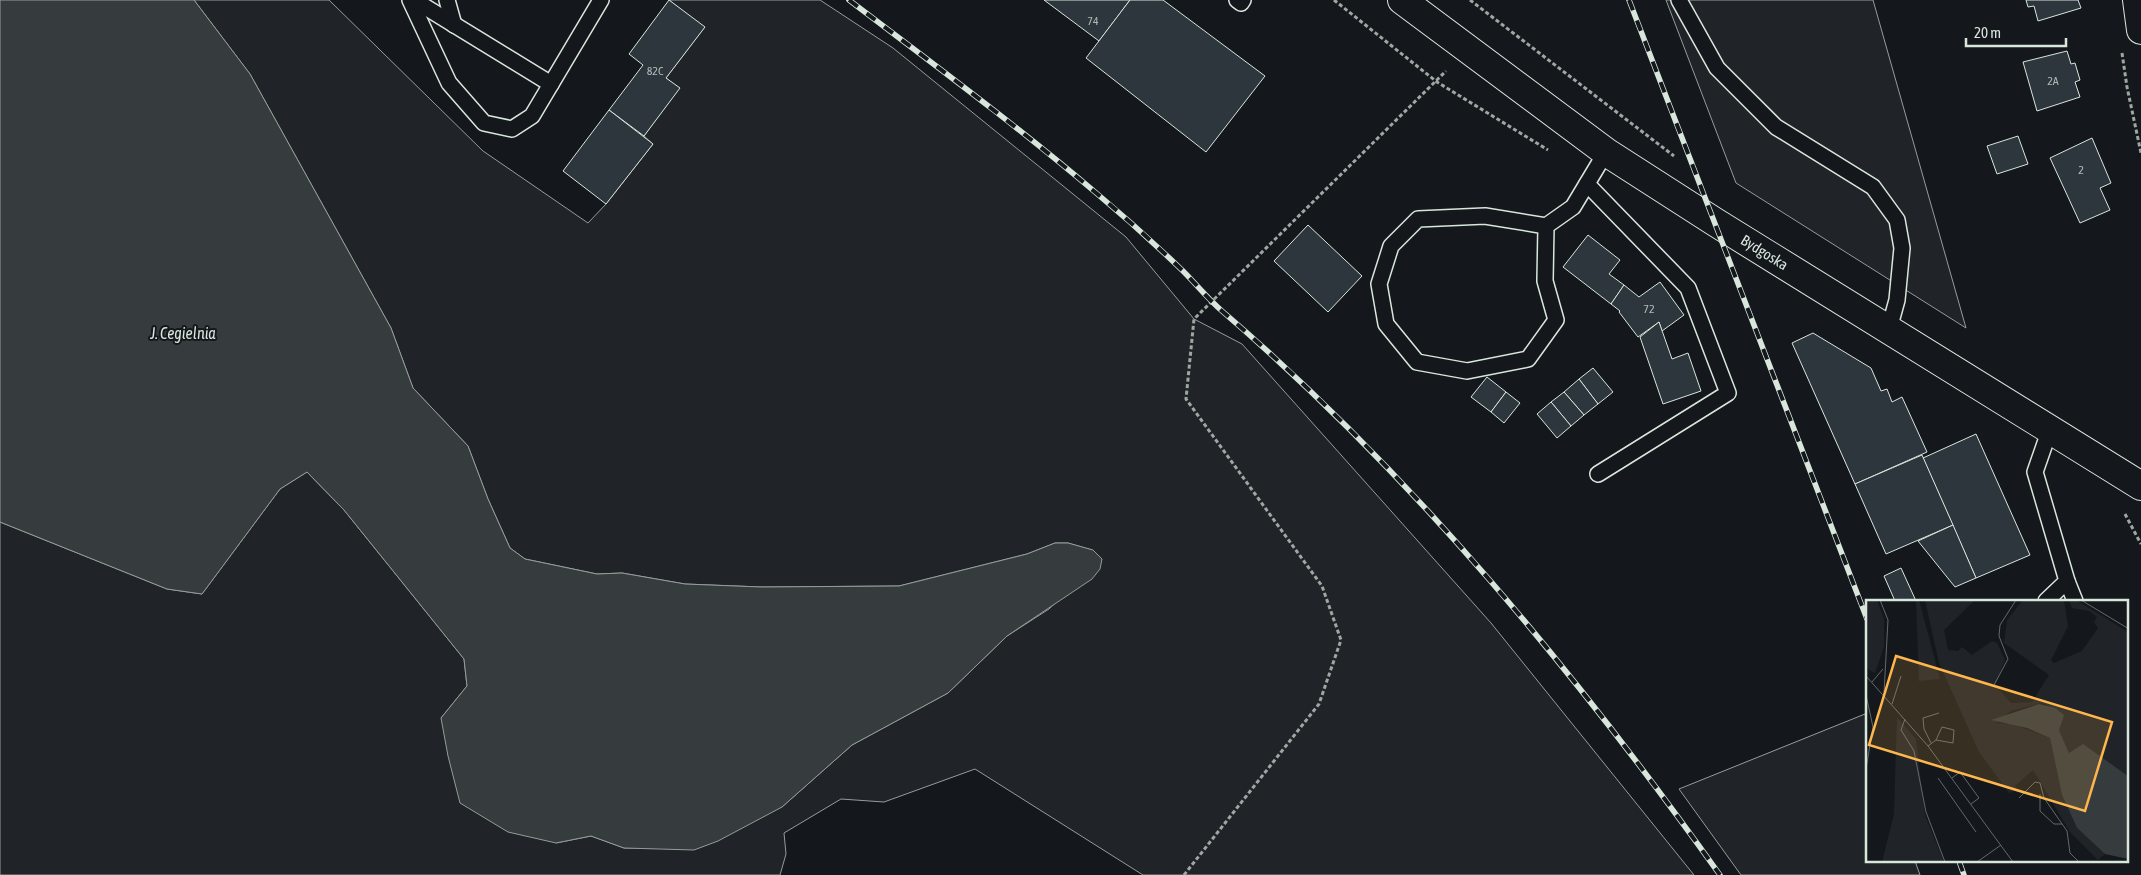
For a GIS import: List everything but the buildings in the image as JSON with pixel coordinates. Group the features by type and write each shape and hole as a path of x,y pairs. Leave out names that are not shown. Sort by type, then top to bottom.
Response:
{"street":[{"name":"Bydgoska","path":"1402,0 1606,152 1715,222 2141,486"},
{"path":"2137,0 2141,30"}],"lane":[{"path":"410,0 449,83 484,123 512,129 532,116 601,0"},
{"path":"414,0 551,84"},
{"path":"447,0 454,25"},
{"path":"1237,0 1241,2 1243,0"},
{"path":"1679,0 1717,68 1776,127 1873,187 1897,220 1902,248 1897,300 1889,329"},
{"path":"1546,226 1545,281 1556,320 1528,359 1467,371 1417,362 1386,324 1379,284 1391,246 1418,219 1485,216 1546,226 1573,207 1606,152"},
{"path":"1587,184 1688,288 1728,394 1598,474"},
{"path":"2050,429 2035,472 2075,600"},
{"path":"2047,600 2068,581"}],"path":[{"path":"1470,0 1681,161"},
{"path":"1184,875 1319,704 1340,640 1322,586 1186,399 1194,319 1437,82 1466,48"},
{"path":"2121,49 2141,153"}],"shaded area":[{"path":"194,0 329,0 483,151 588,223 606,204 653,144 644,136 679,88 666,78 704,28 669,0 820,0 893,48 1126,237 1194,319 1242,344 1491,623 1694,875 1143,875 975,769 884,802 841,799 784,833 786,854 780,875 0,875 0,522 167,589 202,594 280,489 307,472 344,510 464,659 467,686 441,718 556,843 591,836 624,848 656,848 782,807 852,745 948,693 1007,636 1049,609 1102,559 1092,550 1068,543 1055,543 1027,554 899,586 761,587 685,584 622,573 597,574 525,559 510,548 488,499 468,446 413,388 391,328 250,74"},
{"path":"1666,0 1873,0 1966,328 1736,183"},
{"path":"1865,714 1866,862 1915,862 1920,875 1741,875 1679,789"}],"water":[{"name":"J. Cegielnia","path":"0,0 194,0 250,74 391,328 413,388 468,446 488,499 510,548 525,559 597,574 622,573 685,584 761,587 899,586 1027,554 1055,543 1068,543 1093,550 1102,559 1100,569 1092,579 1007,636 948,693 852,745 782,807 718,841 694,850 624,848 591,836 556,843 508,832 460,803 448,756 441,718 467,686 464,659 344,510 307,472 280,489 202,594 167,589 0,522"}],"railway":[{"path":"849,0 1004,118 1117,211 1360,439 1488,578 1549,650 1608,724 1720,875"},
{"path":"1629,0 1866,616"},
{"path":"1959,862 1964,875"}]}
